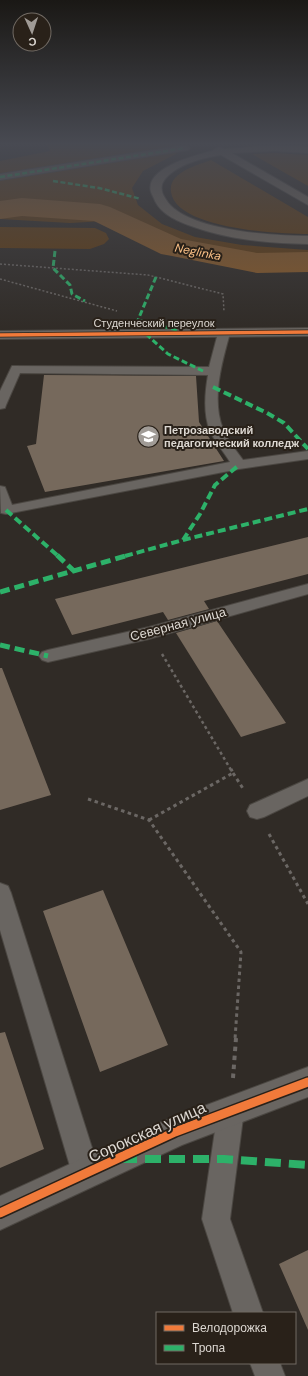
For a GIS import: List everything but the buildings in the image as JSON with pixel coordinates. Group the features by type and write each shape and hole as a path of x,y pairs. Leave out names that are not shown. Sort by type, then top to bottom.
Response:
{"main road":[{"path":"164,206 170,211 191,222 220,231 255,238 308,240"}],"street":[{"name":"Студенческий переулок","path":"0,335 308,332"},
{"name":"Сорокская улица","path":"0,1213 175,1132 308,1082"}],"lane":[{"path":"224,333 214,371 212,402 215,426 240,465"},
{"path":"0,405 16,369 214,371"},
{"path":"0,490 6,510 240,465 308,455"},
{"name":"Северная улица","path":"48,656 149,633 308,589"},
{"path":"257,811 308,787"},
{"path":"0,893 86,1173"},
{"path":"231,1110 216,1220 248,1312"},
{"path":"265,1364 270,1376"}],"path":[{"path":"0,264 148,276 223,294 224,333"},
{"path":"0,279 121,312 138,320 144,333"},
{"path":"149,633 257,811 308,904"},
{"path":"149,820 233,773"},
{"path":"88,799 149,820 241,952 231,1110"}],"shaded area":[{"path":"0,206 140,206 162,224 195,237 242,245 308,250 308,259 262,261 200,250 105,221 70,223 0,219"},
{"path":"180,206 290,206 308,217 308,234 275,233 230,227 209,222 190,214"},
{"path":"0,227 95,228 106,233 109,239 104,244 90,249 0,248"}],"waterway":[{"name":"Neglinka","path":"0,210 22,207 100,213 172,247 257,263 308,262"}],"marked path":[{"path":"55,251 53,268 70,285 72,294 85,301"},
{"path":"156,277 138,320 177,330"},
{"path":"146,334 168,354 203,371"},
{"path":"213,387 267,413 284,423 308,449"},
{"path":"183,540 200,514 215,485 239,465"},
{"path":"0,592 183,540 308,509"},
{"path":"6,510 74,571"},
{"path":"0,645 48,656"},
{"path":"121,1159 224,1159 308,1165"}],"cycle path":[{"path":"0,335 308,332"},
{"path":"0,1213 175,1132 308,1082"}],"place":[{"name":"Петрозаводский педагогический колледж","path":"148,436"}]}
